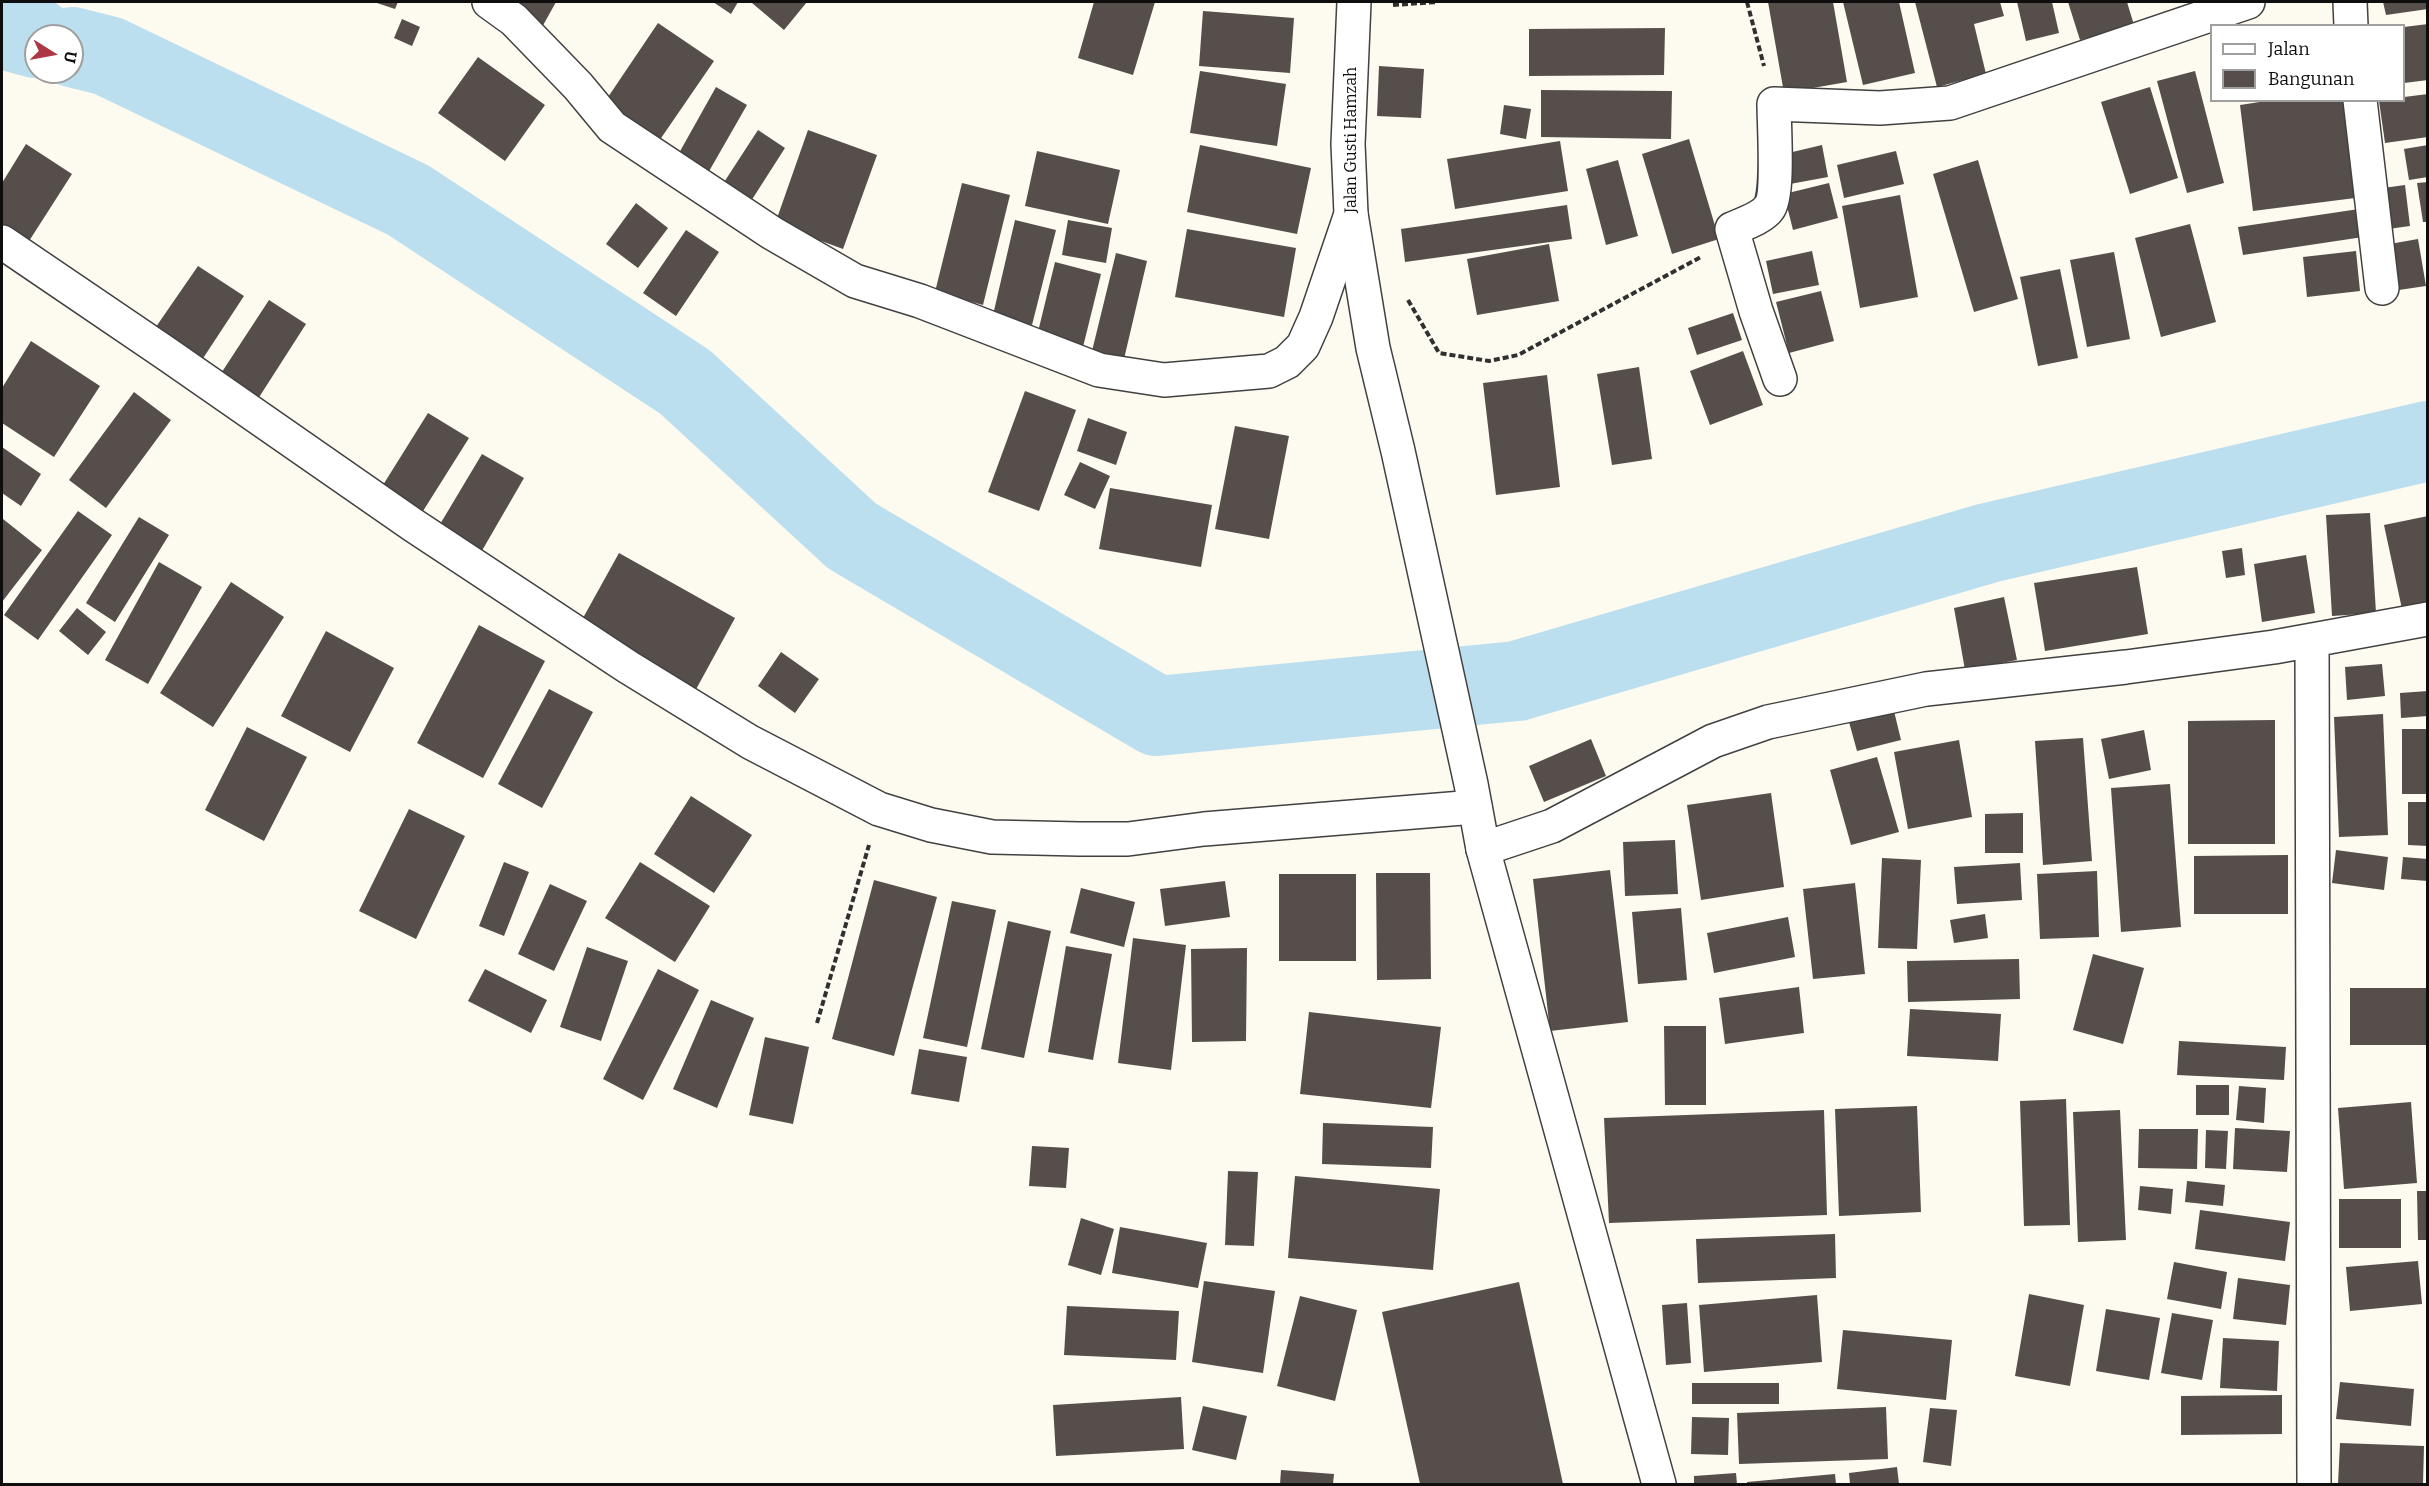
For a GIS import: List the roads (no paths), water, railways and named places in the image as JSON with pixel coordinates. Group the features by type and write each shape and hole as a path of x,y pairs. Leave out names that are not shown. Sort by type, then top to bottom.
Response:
{"street":[{"path":"489,2 514,20 578,86 612,127 772,234 855,280 920,301 1099,370 1164,381 1269,371 1287,362 1302,346 1316,317 1351,214"},
{"name":"Jalan Gusti Hamzah","path":"1354,2 1348,144 1351,214 1373,348 1398,451 1483,849 1659,1485"},
{"path":"1780,379 1756,310 1732,229 1768,211 1774,201 1776,186 1774,104 1880,108 1950,102 2248,2"},
{"path":"2350,2 2351,24"},
{"path":"2360,102 2382,288"},
{"path":"2,242 158,347 413,525 628,667 750,742 879,809 931,825 992,837 1128,839 1473,796"},
{"path":"1483,849 1552,826 1713,741 1768,722 1926,689 2126,667 2312,640 2427,619"},
{"path":"2312,640 2314,1485"}],"waterway":[{"path":"2,29 24,35"},
{"path":"84,50 108,56 408,200 685,382 852,536 1157,716 1517,681 1988,543 2428,441"}]}
